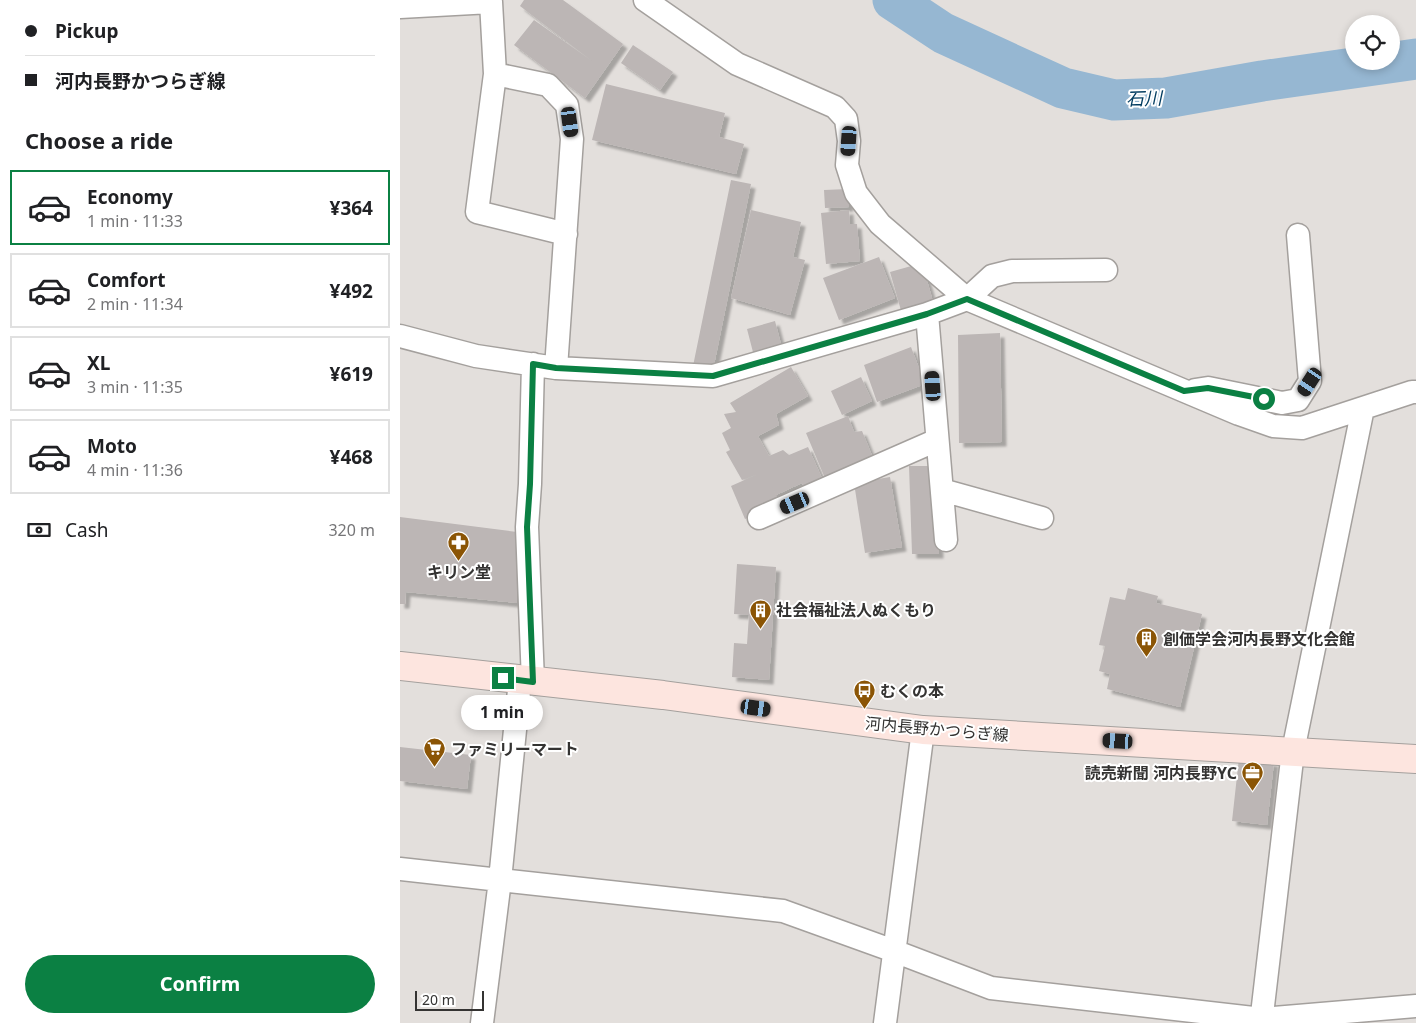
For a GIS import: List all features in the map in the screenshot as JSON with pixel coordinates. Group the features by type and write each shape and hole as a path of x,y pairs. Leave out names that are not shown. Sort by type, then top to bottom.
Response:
{"main road":[{"name":"河内長野かつらぎ線","path":"400,666 663,696 923,730 1416,759"}],"street":[{"path":"645,0 737,64 835,107 846,119 849,141 848,165 856,193 880,224 967,299 1239,414 1273,426 1302,428 1416,392"},
{"path":"400,7 491,2 494,74 478,212 566,234"},
{"path":"494,74 548,85 567,105 572,138 556,368"},
{"path":"1184,391 1208,388 1282,403 1298,400 1310,382 1298,235"},
{"path":"400,336 476,356 556,368 713,376 927,314 967,299 992,276 1012,271 1106,270"},
{"path":"927,314 946,540"},
{"path":"482,1023 526,681 527,527 533,364"},
{"path":"1261,1021 1293,751 1363,408"},
{"path":"759,518 937,440"},
{"path":"942,490 1042,518"},
{"path":"885,1023 923,730"},
{"path":"400,869 783,911 991,988 1261,1021 1416,1006"}],"building":[{"path":"524,0 563,0 623,44 585,98 514,45 534,20 592,61 520,6"},
{"path":"633,45 673,72 660,90 621,63"},
{"path":"606,84 725,113 719,137 744,144 736,174 592,140"},
{"path":"731,180 751,184 713,370 693,366"},
{"path":"848,189 849,207 825,208 824,190"},
{"path":"751,210 801,222 793,257 805,260 790,315 731,298"},
{"path":"849,210 850,224 857,224 860,261 826,264 821,213"},
{"path":"879,257 895,298 839,320 823,278"},
{"path":"922,263 934,305 902,314 890,272"},
{"path":"775,321 782,348 754,356 747,329"},
{"path":"1000,333 1002,442 959,443 958,335"},
{"path":"911,347 925,384 877,402 864,365"},
{"path":"791,367 808,396 776,414 779,425 758,436 769,456 783,450 789,455 808,447 825,485 807,494 802,483 776,495 772,486 780,505 745,519 731,486 758,474 742,480 726,452 730,450 722,433 731,428 724,414 736,412 730,403"},
{"path":"861,377 872,401 842,415 831,391"},
{"path":"848,416 854,432 862,431 875,463 827,483 806,433"},
{"path":"909,466 936,466 939,554 912,554"},
{"path":"890,477 902,547 865,553 854,483"},
{"name":"キリン堂","path":"400,517 517,532 517,603 406,592 405,604 400,604"},
{"name":"社会福祉法人ぬくもり","path":"737,564 776,567 769,680 732,677 734,643 747,644 749,615 734,614"},
{"name":"創価学会河内長野文化会館","path":"1128,588 1158,596 1156,603 1202,614 1180,707 1107,689 1110,674 1099,671 1105,646 1099,645 1110,597 1125,600"},
{"name":"ファミリーマート","path":"400,747 471,755 467,789 400,781"},
{"name":"読売新聞 河内長野YC","path":"1239,758 1274,762 1267,825 1232,821"}],"waterway":[{"name":"石川","path":"893,0 943,33 1063,88 1114,100 1166,98 1262,81 1416,59"}],"place":[{"name":"キリン堂","path":"459,562"},
{"name":"社会福祉法人ぬくもり","path":"760,629"},
{"name":"創価学会河内長野文化会館","path":"1147,658"},
{"name":"むくの本","path":"864,710"},
{"name":"ファミリーマート","path":"435,768"},
{"name":"読売新聞 河内長野YC","path":"1253,792"}],"route":[{"path":"503,678 533,682 527,527 533,364 556,368 713,376 927,314 967,299 1184,391 1208,388 1264,399"}]}
